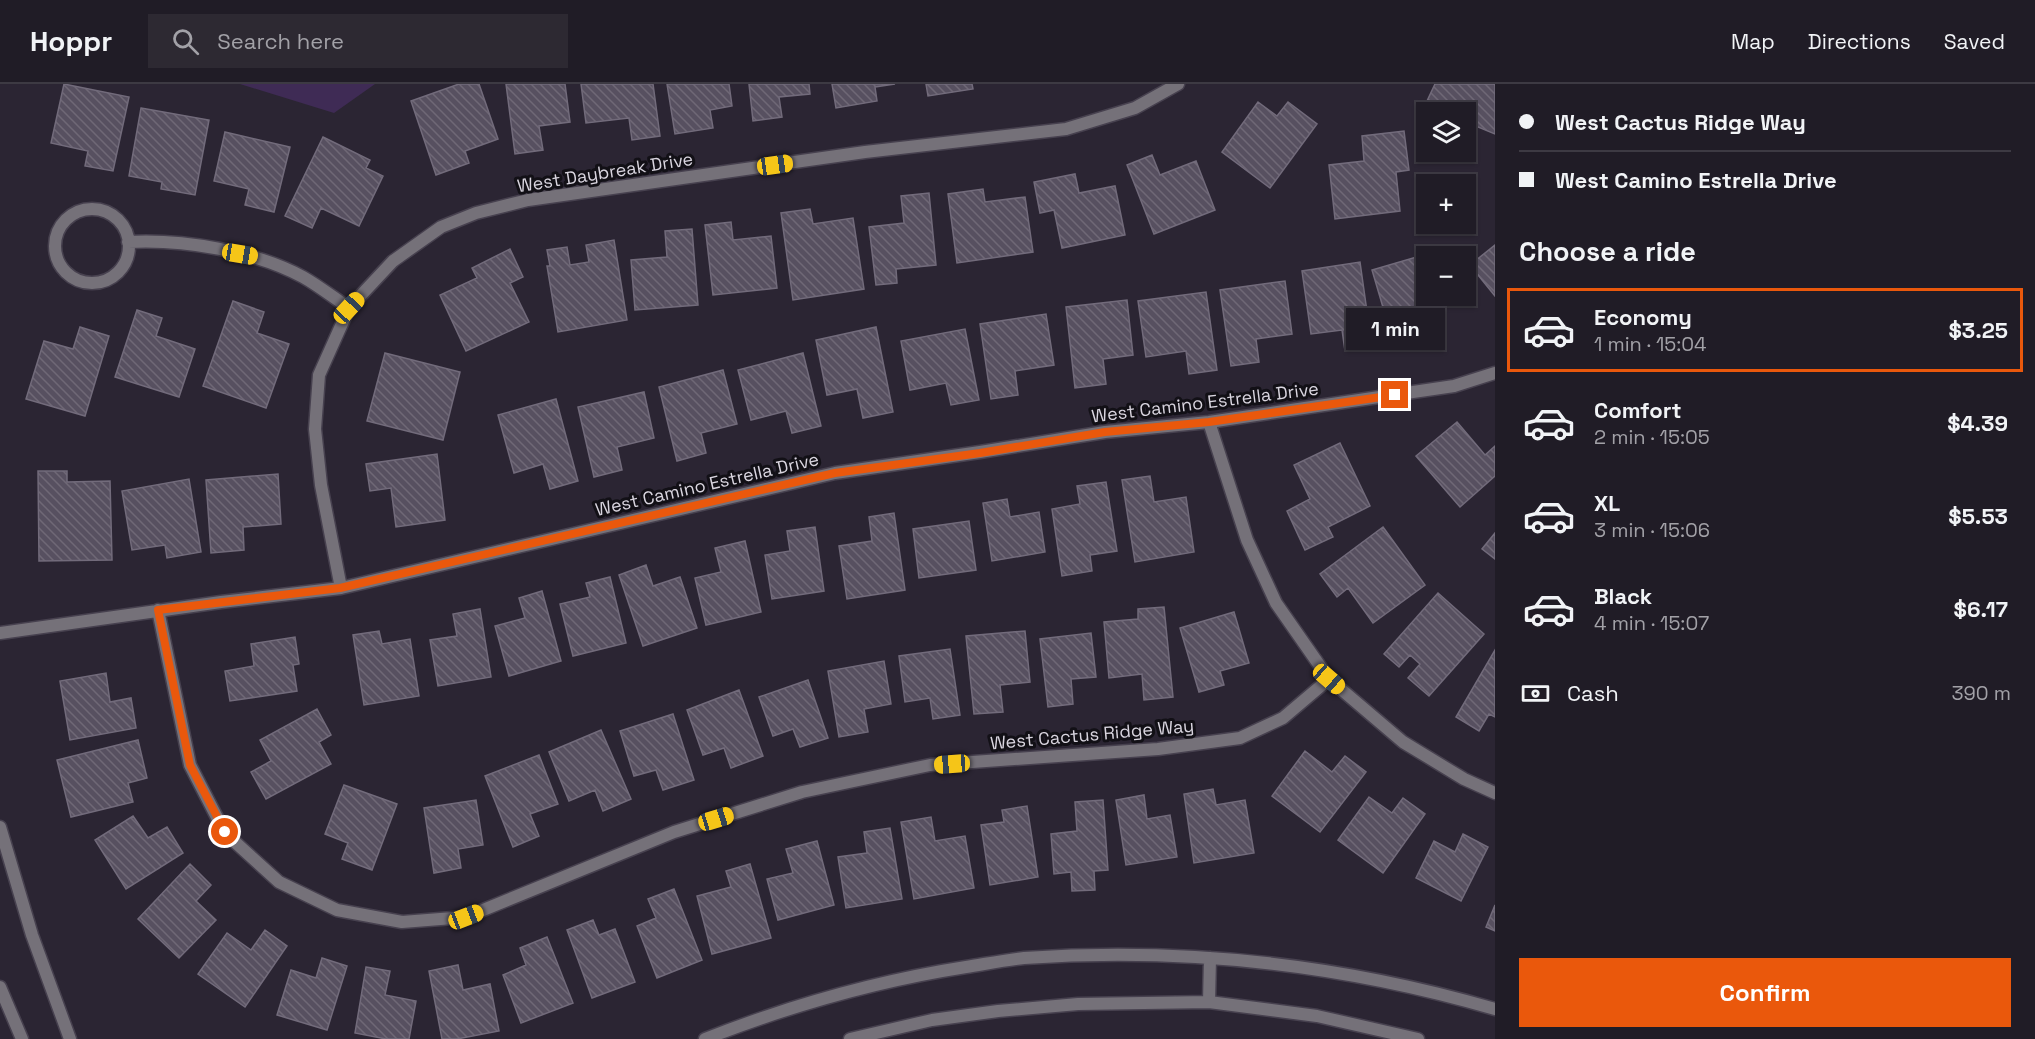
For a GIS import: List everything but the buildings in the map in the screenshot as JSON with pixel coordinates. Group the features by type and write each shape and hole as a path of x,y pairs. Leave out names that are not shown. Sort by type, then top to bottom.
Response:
{"street":[{"name":"West Daybreak Drive","path":"340,588 321,485 315,429 318,375 349,308 393,261 441,227 476,213 528,200 807,160 1066,129 1136,108 1178,84"},
{"path":"86,209 98,209 110,213 119,221 128,243 128,255 123,266 104,281 91,283 79,281 60,266 55,242 58,230 65,220 86,209"},
{"path":"128,243 149,241 185,244 258,258 304,277 349,308"},
{"name":"West Camino Estrella Drive","path":"0,633 158,610 340,588 835,473 980,453 1105,432 1209,422 1454,386 1495,373"},
{"path":"1209,422 1247,540 1276,603 1329,679 1403,742 1464,779 1495,793"},
{"name":"West Cactus Ridge Way","path":"158,610 190,765 225,832 279,882 337,910 402,922 466,917 674,832 802,792 930,765 1158,749 1240,738 1282,718 1329,679"},
{"path":"0,827 32,935 70,1039"},
{"path":"705,1039 782,1011 868,986 922,974 1023,958 1178,956 1292,966 1390,981 1495,1009"},
{"path":"1209,1002 1210,958"},
{"path":"0,987 22,1039"},
{"path":"850,1039 932,1020 998,1011 1078,1004 1209,1002 1317,1016 1418,1039"}],"shaded area":[{"path":"240,84 375,84 334,113"}],"route":[{"path":"225,832 190,765 158,610 340,588 835,473 980,453 1105,432 1209,422 1395,395"}]}
